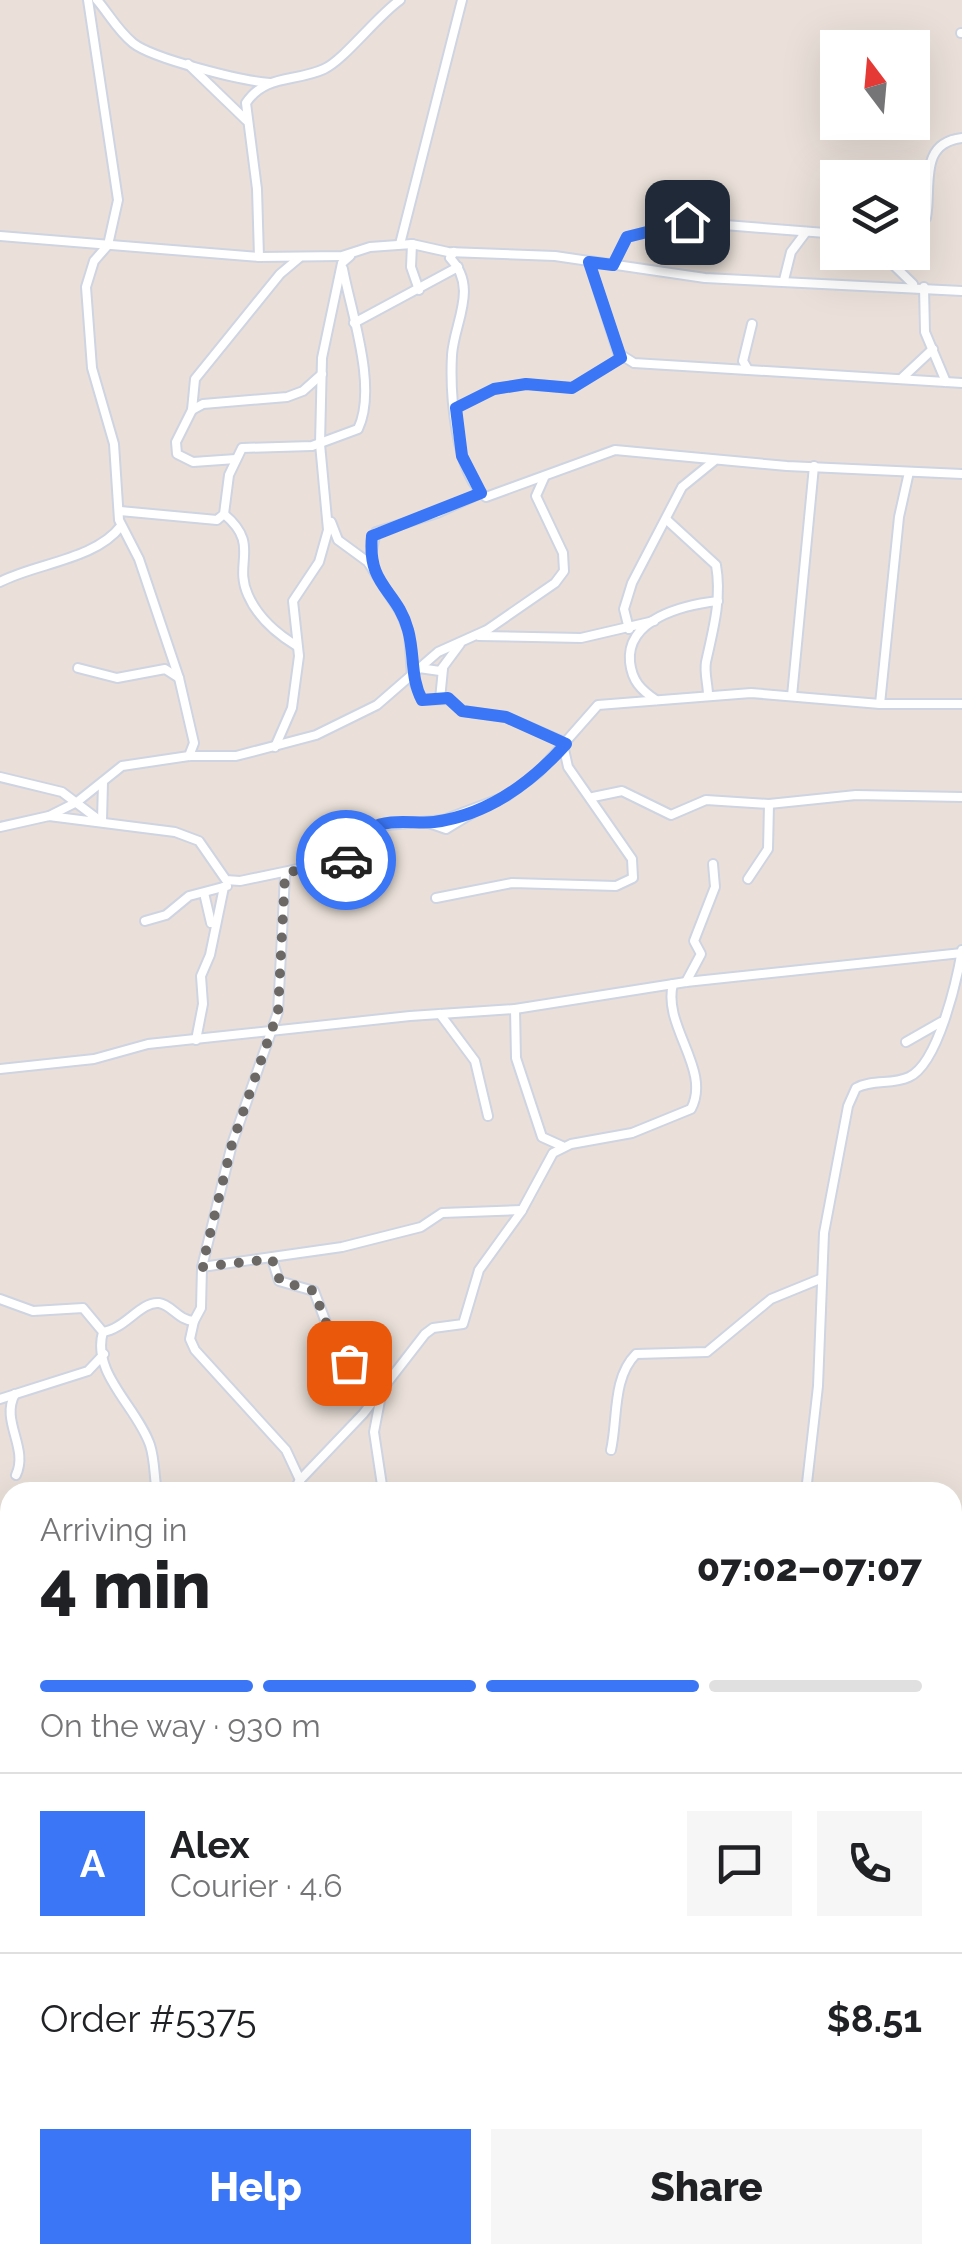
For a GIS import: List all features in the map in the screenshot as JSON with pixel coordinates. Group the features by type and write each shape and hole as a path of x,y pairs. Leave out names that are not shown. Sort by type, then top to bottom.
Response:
{"street":[{"path":"88,0 93,53 117,182 108,244 90,272 85,305 92,368 114,444 121,526 138,560 180,678 194,743 206,757"},
{"path":"97,0 137,46 242,81 270,82 331,65 376,17 400,0"},
{"path":"400,244 462,0"},
{"path":"188,64 246,120"},
{"path":"259,257 257,189 246,120 250,97 270,82"},
{"path":"930,181 933,154 945,142 962,138"},
{"path":"613,265 627,237 672,224 820,233"},
{"path":"784,280 791,252 806,232"},
{"path":"0,236 300,258 412,244 454,252 555,256 705,278 962,291"},
{"path":"412,244 411,267 419,290"},
{"path":"454,252 450,258 458,267 464,304 452,358 456,408 462,456 481,493"},
{"path":"353,253 342,264 324,340 322,374 320,444 328,515 338,540 370,564 407,627 412,677 422,700 448,698 462,711 506,717 566,744"},
{"path":"236,459 193,462 180,458 176,442 192,410 199,373 280,274 300,258"},
{"path":"589,262 621,358"},
{"path":"224,514 225,492 236,459 248,447 320,444 353,433 361,424 362,372 342,264"},
{"path":"354,322 458,267"},
{"path":"901,270 920,287 925,332 946,382"},
{"path":"747,368 743,360 752,324"},
{"path":"902,378 933,349"},
{"path":"456,408 494,389 526,384 572,388 621,358 641,364 962,383"},
{"path":"192,410 203,404 297,394 322,374"},
{"path":"370,564 376,532 437,514 481,493 494,496 608,451 962,474"},
{"path":"629,629 626,598 682,487 714,460"},
{"path":"792,696 814,466"},
{"path":"880,704 899,517 909,472"},
{"path":"0,828 49,816 77,802 122,766 189,756 236,756 275,747 316,735 378,705 419,668 555,583 564,570 563,554 536,496 545,476"},
{"path":"120,511 207,521 224,514"},
{"path":"224,514 238,526 246,542 248,596 272,632 298,646"},
{"path":"275,747 292,708 298,646 293,601 318,562 328,515"},
{"path":"668,521 713,558 718,601 714,644 706,664 708,695"},
{"path":"0,582 106,541 121,526"},
{"path":"474,636 581,638 629,629 689,605 718,601"},
{"path":"654,621 637,633 628,648 637,684 656,700"},
{"path":"440,700 443,669 462,641"},
{"path":"78,668 117,678 165,669 180,678"},
{"path":"419,668 443,669"},
{"path":"145,921 166,915 182,899 240,882 285,875 305,866 356,857 366,833 378,826 426,822 480,808 507,796 538,773 598,704 708,695 962,704"},
{"path":"189,756 194,743"},
{"path":"436,898 512,884 626,884 634,875 632,858 593,797 568,767 562,754 566,744"},
{"path":"0,777 46,786 77,802 102,822"},
{"path":"102,822 103,782"},
{"path":"593,797 622,791 671,815 706,800 769,804 856,795 962,798"},
{"path":"748,879 768,849 769,804"},
{"path":"49,816 193,838 205,847 222,876 229,882 240,882"},
{"path":"686,982 701,954 694,941 715,886 713,864"},
{"path":"285,875 278,1012 232,1144 202,1267 201,1308 190,1339 195,1350 286,1450 300,1480 382,1390 424,1334 434,1328 463,1324 480,1270 522,1210 542,1167 564,1147 632,1133 691,1109 695,1084 668,1004 672,984"},
{"path":"196,1040 203,1004 201,976 210,955 224,887"},
{"path":"204,893 213,931"},
{"path":"0,1070 94,1059 148,1044 516,1009 686,982 962,952 938,1038 915,1074 863,1084 852,1094 828,1208 820,1279 818,1386 807,1482"},
{"path":"516,1009 516,1058 542,1136 564,1147"},
{"path":"278,1012 289,1028"},
{"path":"440,1014 476,1060 488,1116"},
{"path":"906,1042 943,1020"},
{"path":"202,1267 272,1259 420,1227 442,1213 522,1210"},
{"path":"272,1259 280,1281 314,1291 340,1354 382,1390"},
{"path":"610,1450 620,1404 618,1384 636,1354 707,1352 771,1299 820,1279"},
{"path":"0,1299 33,1311 82,1308 103,1332"},
{"path":"103,1332 123,1327 152,1303 194,1321"},
{"path":"103,1332 99,1351 104,1354 108,1376 149,1442 155,1482"},
{"path":"0,1399 88,1371 104,1354"},
{"path":"88,1371 108,1376"},
{"path":"382,1390 374,1432 382,1482"},
{"path":"15,1394 8,1410 19,1449 16,1475"}],"way so far":[{"path":"346,860 305,866 285,875 283,955 274,1031 232,1144 202,1267 272,1259 280,1281 314,1291 336,1349 349,1363"}],"route":[{"path":"346,860 358,855 371,828 432,822 492,804 538,773 566,744 506,717 462,711 448,698 422,700 412,677 407,627 375,579 370,564 372,536 437,514 452,503 481,493 459,443 456,408 469,398 526,384 572,388 621,358 597,276 589,262 613,265 627,237 687,222"}]}
